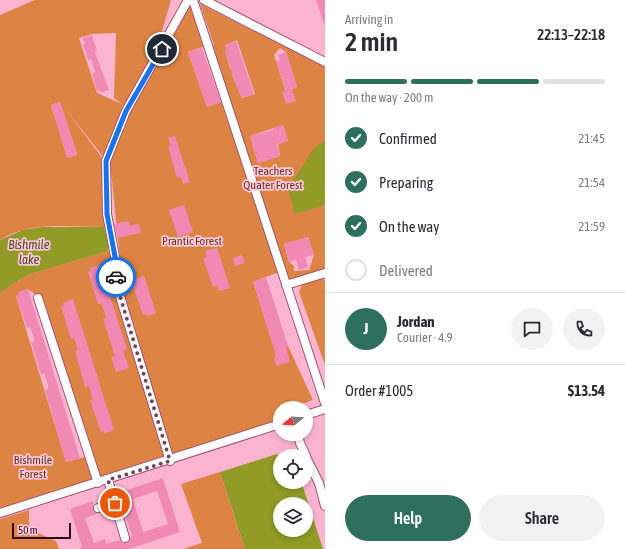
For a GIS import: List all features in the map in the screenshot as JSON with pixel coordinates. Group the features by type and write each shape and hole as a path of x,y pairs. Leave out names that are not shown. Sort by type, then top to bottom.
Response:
{"street":[{"path":"170,461 116,283 117,267 107,214 106,161 126,111 188,0"},
{"path":"193,0 325,402"},
{"path":"204,0 325,62"},
{"path":"286,285 325,273"},
{"path":"38,298 98,483"},
{"path":"313,413 325,409"},
{"path":"0,513 170,461 273,426"},
{"path":"313,471 319,483 325,506"},
{"path":"108,480 125,538"},
{"path":"98,508 115,503"}],"green space":[{"path":"35,0 171,0 158,45 124,105 105,159 64,107 103,159 106,231 104,227 50,226 24,230 0,240 0,15","holes":["116,33 114,98 122,104 97,93 79,38 92,34","60,102 77,154 68,158 51,105"]},
{"name":"Prantic Forest","path":"189,0 206,46 188,52 207,107 221,102 279,272 253,282 275,350 288,346 313,400 273,401 273,423 172,458 118,291 121,268 110,162 130,112 163,53"},
{"name":"Teachers Quater Forest","path":"200,4 325,67 325,140 314,148 295,213 325,205 325,273 289,284 211,46 214,45","holes":["237,40 255,94 242,98 239,92 241,86 237,87 232,74 235,67 230,68 225,52 227,51 225,45","280,48 286,52 297,87 286,92 274,55","283,125 288,141 278,144 280,156 258,163 250,136","308,237 314,255 309,270 294,271 294,266 289,262 284,244"]},
{"name":"Bishmile Forest","path":"108,251 114,251 116,283 114,290 168,460 99,481 39,297 28,289 19,292 19,295 16,296 66,462 88,456 98,483 0,513 0,293 27,275"},
{"path":"321,278 325,280 325,365 299,292 302,285"},
{"path":"220,472 245,549 183,549 202,543 181,484"},
{"path":"29,510 29,529 56,541 59,549 0,549 0,519"}],"water":[{"path":"325,140 325,205 295,214 288,189 314,148"},
{"name":"Bishmile lake","path":"42,227 104,227 109,247 108,251 27,275 0,293 0,240 23,230"},
{"path":"273,455 273,489 304,489 306,497 273,497 273,537 313,537 313,518 323,549 245,549 220,472"}],"building":[{"path":"316,0 325,0 325,24 324,24"},
{"path":"92,35 97,51 95,52 109,90 100,93 100,90 97,91 92,73 95,72 91,59 88,60 83,44 85,44 83,38"},
{"path":"236,41 254,94 241,98 225,52 227,51 225,45"},
{"path":"202,48 221,102 207,107 188,52"},
{"path":"286,52 297,87 292,89 296,101 286,104 282,92 286,91 276,61 280,60 278,55"},
{"path":"60,102 77,155 67,158 51,105"},
{"path":"283,125 288,141 277,144 280,156 258,163 250,136 273,130 273,128"},
{"path":"175,136 190,182 183,184 181,177 177,178 168,147 171,146 168,138"},
{"path":"184,205 193,232 178,237 169,210"},
{"path":"129,221 130,226 139,224 141,233 117,238 114,224"},
{"path":"308,237 314,255 305,257 308,267 299,270 296,260 289,262 284,244"},
{"path":"217,248 230,288 219,291 217,285 213,287 203,258 207,257 205,251"},
{"path":"242,255 245,263 235,266 233,258"},
{"path":"100,265 127,349 123,351 129,368 116,372 111,357 115,356 103,319 106,318 106,316 101,303 98,304 88,272 91,271 90,268"},
{"path":"144,276 156,313 147,316 146,314 143,315 132,283 135,282 134,279"},
{"path":"266,277 288,346 286,347 290,362 276,366 274,357 276,356 253,282"},
{"path":"28,289 80,458 66,462 45,390 48,389 48,385 44,373 41,375 31,342 34,342 34,338 30,327 27,328 16,296 19,295 18,292"},
{"path":"73,299 114,430 104,434 104,431 101,432 90,400 93,400 89,386 85,387 75,351 78,350 74,338 71,339 61,307 64,306 63,303"},
{"path":"163,478 180,532 129,549 79,549 82,547 70,509 93,501 93,510 97,514 85,518 94,543 105,539 106,544 120,540 123,543 127,543 132,536 118,493","holes":["157,491 168,524 143,532 133,499"]}],"way so far":[{"path":"115,503 108,480 170,461 116,283 116,277"}],"route":[{"path":"116,277 117,267 107,214 106,161 126,111 162,49"}]}
